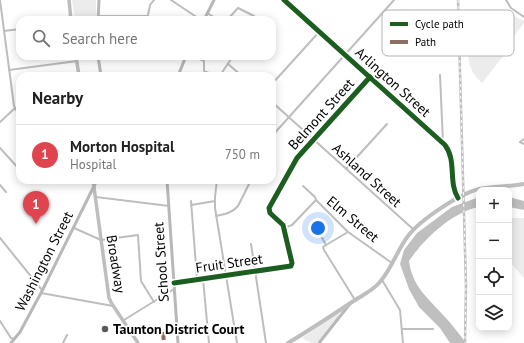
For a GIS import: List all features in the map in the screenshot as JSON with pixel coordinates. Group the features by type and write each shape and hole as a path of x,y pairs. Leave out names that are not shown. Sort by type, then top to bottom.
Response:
{"highway":[{"path":"288,343 375,287 382,280 413,229 423,221 466,193 480,189 524,184"}],"main road":[{"path":"69,0 71,16"},
{"path":"77,61 78,72"},
{"name":"Broadway","path":"94,186 108,291 113,306 138,343"}],"street":[{"path":"0,0 15,108 0,122"},
{"path":"98,16 99,0"},
{"path":"148,16 150,5 154,0"},
{"path":"171,0 196,16"},
{"path":"205,16 214,0"},
{"name":"Arlington Street","path":"284,0 443,143 451,156 454,189 458,198"},
{"path":"385,10 394,0"},
{"path":"506,0 514,10"},
{"path":"230,16 238,8 254,16"},
{"path":"514,10 524,17"},
{"path":"207,13 212,16"},
{"path":"276,132 382,13"},
{"path":"4,31 16,30"},
{"path":"276,80 319,32"},
{"path":"99,60 100,72"},
{"path":"180,72 184,60"},
{"path":"202,60 204,61 204,71 206,72"},
{"path":"222,72 230,60"},
{"path":"9,70 77,61"},
{"path":"228,64 237,72"},
{"path":"440,74 443,143"},
{"name":"Belmont Street","path":"284,228 281,221 271,214 269,209 291,167 313,140 370,77"},
{"name":"Ashland Street","path":"276,106 413,229"},
{"path":"346,169 387,124"},
{"path":"524,139 520,142 521,144 524,144"},
{"path":"0,148 16,166"},
{"name":"School Street","path":"167,184 178,343"},
{"path":"216,184 214,201 237,343"},
{"path":"216,216 229,213 237,208 249,184"},
{"path":"0,185 6,192"},
{"name":"Washington Street","path":"12,343 42,292 94,186"},
{"name":"Elm Street","path":"303,186 348,232 392,263"},
{"path":"95,197 169,206"},
{"path":"284,228 294,223 316,200"},
{"path":"191,201 198,279"},
{"path":"191,205 214,201"},
{"path":"74,228 101,240 138,235 141,281 154,302"},
{"name":"Fruit Street","path":"174,283 291,266 292,263 284,228"},
{"path":"348,232 323,247 355,300"},
{"path":"320,234 326,245"},
{"path":"0,238 42,292 113,306"},
{"path":"251,244 266,343"},
{"path":"203,279 209,343"},
{"path":"382,280 399,308 403,343"},
{"path":"123,321 174,288"},
{"path":"319,343 350,303"},
{"path":"0,321 11,338 14,340"},
{"path":"402,329 433,329"},
{"path":"63,343 67,335"}],"shaded area":[{"path":"72,0 96,0 96,16 74,16"},
{"path":"514,16 524,21 514,36"},
{"path":"468,56 503,56 482,83 473,71"},
{"path":"476,198 476,208 459,214 449,220 422,244 409,261 413,278 417,285 450,322 466,343 450,343 440,328 419,307 409,289 400,264 404,250 417,233 452,207"},
{"path":"512,198 524,201 524,210 512,208"},
{"path":"512,218 524,218 524,278 512,264"},
{"path":"338,313 340,315 317,343 312,343 302,338"}],"railway":[{"path":"458,0 458,10"},
{"path":"460,56 466,286 465,343"}],"marked path":[{"path":"163,332 164,343"}],"cycle path":[{"path":"284,0 445,145 451,158 453,185 458,198"},
{"path":"174,283 291,266 292,263 283,225 270,213 269,208 297,158 370,77"}],"place":[{"name":"Morton Hospital","path":"36,224"},
{"name":"Taunton District Court","path":"105,329"}]}
